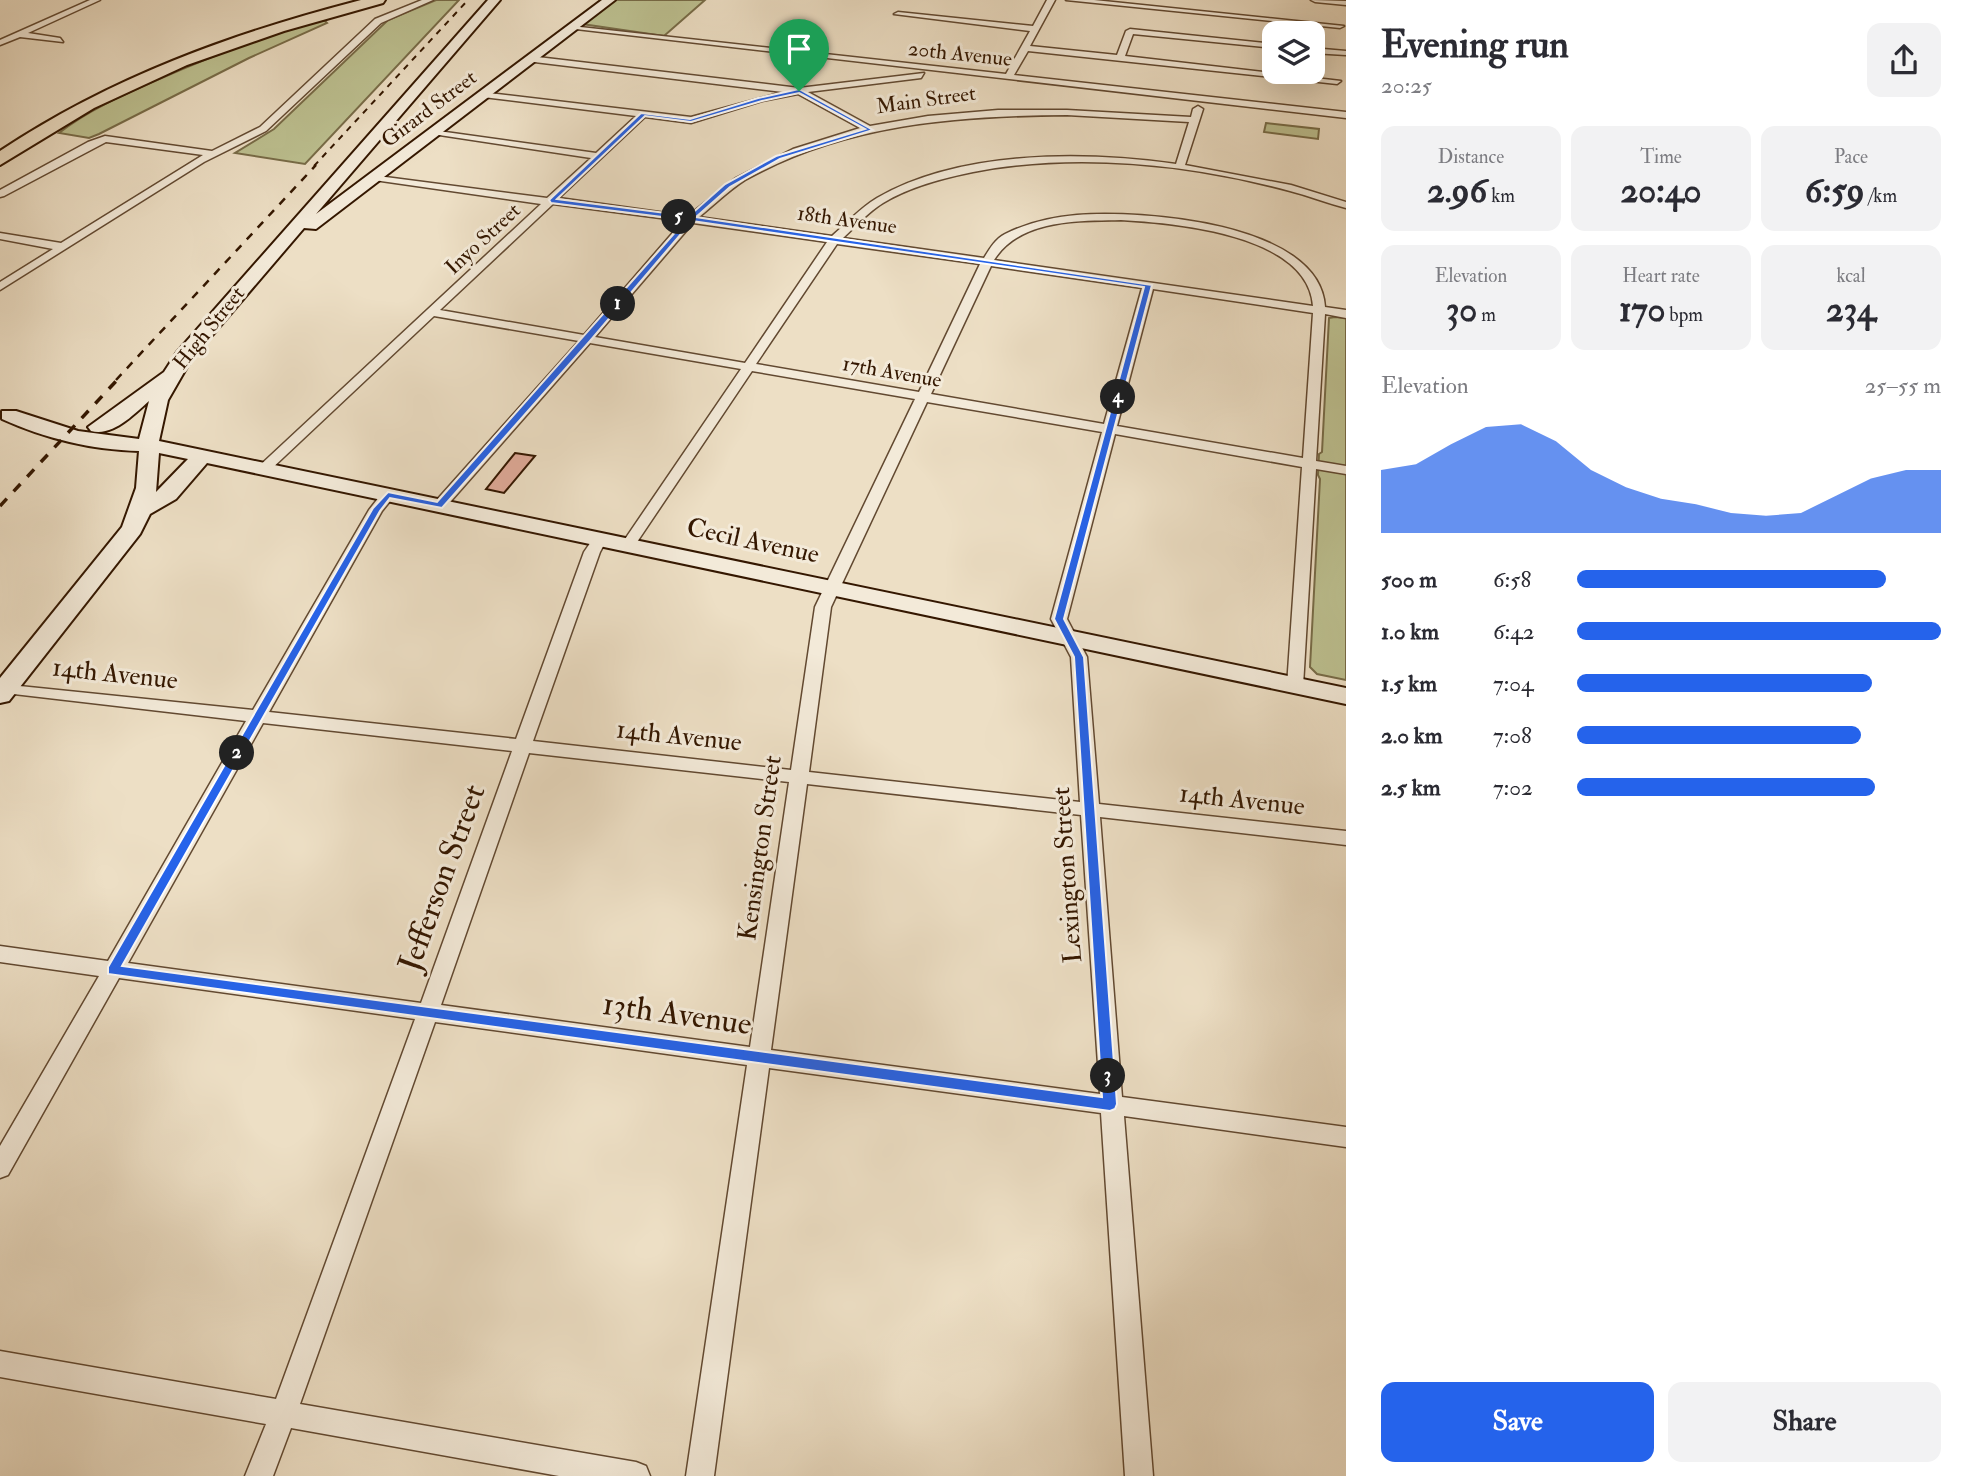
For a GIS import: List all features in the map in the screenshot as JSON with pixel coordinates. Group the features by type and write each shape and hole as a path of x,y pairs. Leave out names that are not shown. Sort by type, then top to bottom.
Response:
{"highway":[{"path":"0,136 119,78 181,52 285,18 353,0"},
{"path":"0,159 82,107 160,71 259,33 378,0"},
{"path":"0,142 54,111"}],"main road":[{"name":"High Street","path":"3,692 132,529 143,509 155,407 184,356 494,0"},
{"name":"Girard Street","path":"274,251 609,0"},
{"name":"18th Avenue","path":"342,173 374,177"},
{"path":"98,427 113,422 147,389 173,372"},
{"name":"Cecil Avenue","path":"5,414 44,416 130,433 149,444 202,456 1346,696"},
{"name":"Cecil Avenue","path":"5,414 32,427 125,446 149,444"},
{"path":"143,509 167,494 202,456"}],"street":[{"path":"0,43 96,0"},
{"path":"0,287 214,154 263,129 377,22 429,0"},
{"path":"1009,77 1051,0"},
{"path":"1070,0 1141,3 1340,26"},
{"path":"1315,0 1346,3"},
{"path":"901,11 1036,29"},
{"name":"20th Avenue","path":"571,28 1346,115"},
{"path":"1120,58 1130,31 1262,45"},
{"path":"0,32 60,40"},
{"path":"1026,48 1337,81"},
{"path":"1325,51 1346,53"},
{"path":"529,59 799,91 870,130"},
{"path":"483,94 691,120 760,99 799,91 884,78 963,72"},
{"path":"1180,166 1200,98"},
{"name":"Main Street","path":"439,506 691,219 717,193 750,171 807,147 870,130 937,119 1019,113 1119,114 1195,120"},
{"name":"Inyo Street","path":"263,469 643,114"},
{"path":"431,133 600,156"},
{"path":"0,194 105,139 214,154"},
{"path":"628,545 835,239 850,220 871,205 929,180 964,171 1005,164 1074,160 1180,166 1265,181 1346,205"},
{"name":"18th Avenue","path":"374,177 835,239 1346,314"},
{"name":"Kensington Street","path":"700,1476 823,607 995,248 1007,238 1049,222 1105,215 1169,219 1232,233 1284,256 1313,283 1319,310"},
{"path":"0,236 63,247"},
{"name":"Lexington Street","path":"1139,1476 1079,657 1059,619 1148,285"},
{"path":"1295,685 1319,310"},
{"name":"17th Avenue","path":"431,312 1346,470"},
{"path":"0,1168 376,510 388,495"},
{"name":"Jefferson Street","path":"259,1476 297,1378 592,552 600,539"},
{"name":"14th Avenue","path":"3,692 258,716 1346,838"},
{"name":"13th Avenue","path":"0,954 1346,1137"},
{"path":"0,1364 636,1476"}],"green space":[{"path":"436,0 459,0 305,164 235,153 274,129 388,20"},
{"path":"615,0 705,0 664,36 582,24"},
{"path":"323,19 327,23 249,58 99,134 89,138 59,133 106,104 177,71 260,39"},
{"path":"1266,123 1319,129 1318,139 1264,132"},
{"path":"1329,318 1346,318 1346,680 1317,674 1310,667 1319,454 1322,452"}],"building":[{"path":"515,453 535,456 504,493 486,489"}],"railway":[{"path":"314,166 468,0"},
{"path":"116,380 316,165"},
{"path":"0,506 118,379"}],"route":[{"path":"799,91 725,108 699,119 643,114 551,201 564,201 691,219 835,239 1148,285 1059,619 1079,657 1110,1104 113,970 376,510 388,495 439,506 486,451 587,339 691,219 707,201 727,185 778,158 870,130 799,91"}]}
